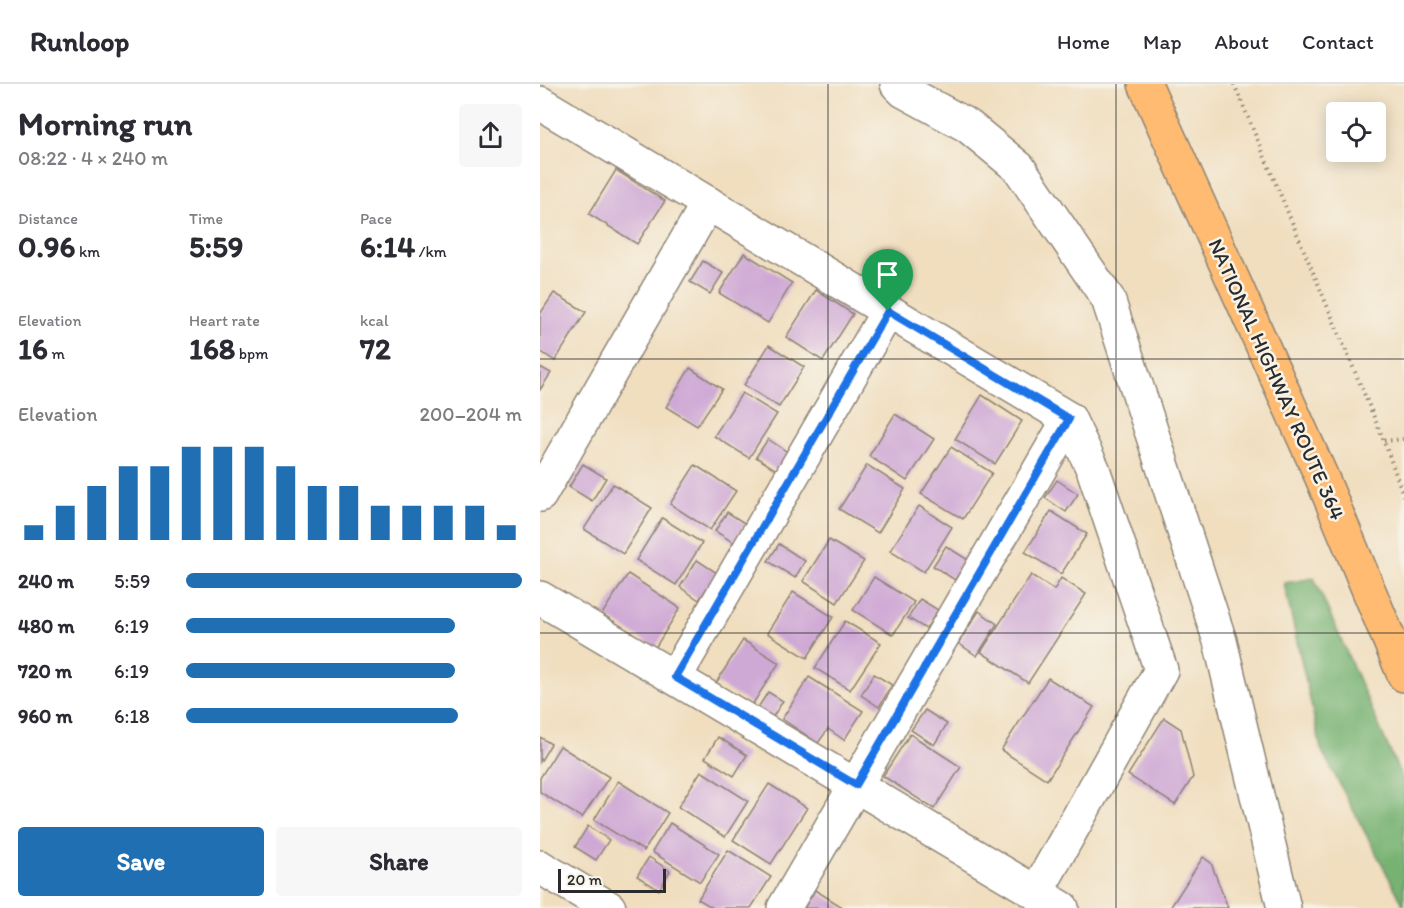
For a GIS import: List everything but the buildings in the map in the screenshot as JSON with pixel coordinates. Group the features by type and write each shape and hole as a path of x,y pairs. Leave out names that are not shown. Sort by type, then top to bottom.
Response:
{"highway":[{"name":"NATIONAL HIGHWAY ROUTE 364","path":"1145,84 1322,478 1404,675"}],"street":[{"path":"897,84 904,91 968,126 1019,168 1108,299 1220,641 1284,908"},
{"path":"540,103 1069,419 1093,469 1161,670 1049,900 540,598"},
{"path":"540,495 708,203"},
{"path":"675,677 888,311"},
{"path":"784,908 1069,419"},
{"path":"540,867 609,908"}],"path":[{"path":"1234,84 1384,441 1404,497"},
{"path":"1384,441 1404,439"}],"green space":[{"path":"1314,578 1404,783 1404,906 1321,749 1284,583"}],"route":[{"path":"888,311 1069,419 856,785 675,677 888,311"}]}
